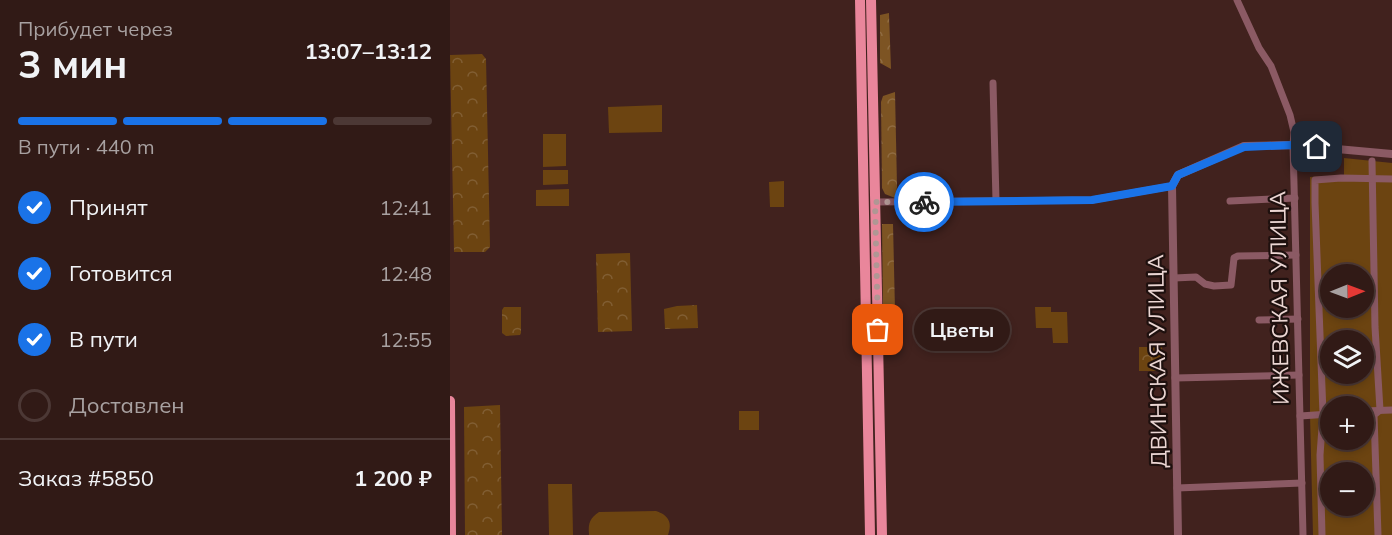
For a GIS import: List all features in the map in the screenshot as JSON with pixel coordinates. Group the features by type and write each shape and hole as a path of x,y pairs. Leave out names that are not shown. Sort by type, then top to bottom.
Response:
{"main road":[{"path":"860,0 870,535"},
{"path":"871,0 882,535"},
{"path":"450,401 451,535"}],"street":[{"name":"ИЖЕВСКАЯ УЛИЦА","path":"1237,0 1259,48 1271,66 1294,132 1303,535"},
{"path":"993,83 996,201"},
{"path":"875,202 1092,200 1172,186 1178,175 1244,147 1293,145 1392,154"},
{"path":"1372,161 1375,327 1380,410"},
{"path":"1326,396 1315,180 1392,179"},
{"name":"ДВИНСКАЯ УЛИЦА","path":"1172,186 1178,535"},
{"path":"1230,201 1295,198"},
{"path":"1174,278 1196,278 1205,284 1214,286 1231,285 1234,258 1238,256 1296,255"},
{"path":"1259,320 1298,319"},
{"path":"1175,378 1299,375"},
{"path":"1374,410 1392,410"},
{"path":"1378,535 1374,415 1380,410"},
{"path":"1300,416 1320,415"},
{"path":"1321,450 1322,535"},
{"path":"1177,488 1302,483"}],"green space":[{"path":"889,13 891,69 880,63 880,15"},
{"path":"482,54 486,59 490,247 485,252 454,252 450,55"},
{"path":"895,92 897,187 895,198 885,194 882,188 881,102 883,96"},
{"path":"662,105 662,132 609,133 608,107"},
{"path":"543,134 566,134 566,166 543,167"},
{"path":"1344,158 1392,163 1392,535 1313,535 1310,415 1310,177 1344,175"},
{"path":"543,170 568,170 568,184 543,185"},
{"path":"784,181 784,207 770,207 769,182"},
{"path":"569,189 569,206 536,206 536,190"},
{"path":"882,224 893,224 895,311 883,311"},
{"path":"630,253 632,331 598,332 596,254"},
{"path":"697,305 698,328 665,329 664,309"},
{"path":"504,307 521,307 520,335 506,336 502,333"},
{"path":"1035,307 1051,307 1051,312 1067,312 1068,343 1053,343 1052,328 1036,328"},
{"path":"1139,347 1162,347 1163,371 1139,371"},
{"path":"500,405 502,535 465,535 464,407"},
{"path":"739,411 759,411 759,430 739,430"},
{"path":"548,484 572,484 573,535 549,535"},
{"path":"656,511 664,515 670,523 668,535 589,535 590,521 599,512"}],"way so far":[{"path":"878,330 875,202 924,202"}],"place":[{"name":"Цветы","path":"878,330"}],"route":[{"path":"924,202 1092,200 1172,186 1178,175 1244,147 1293,145 1317,147"}]}
